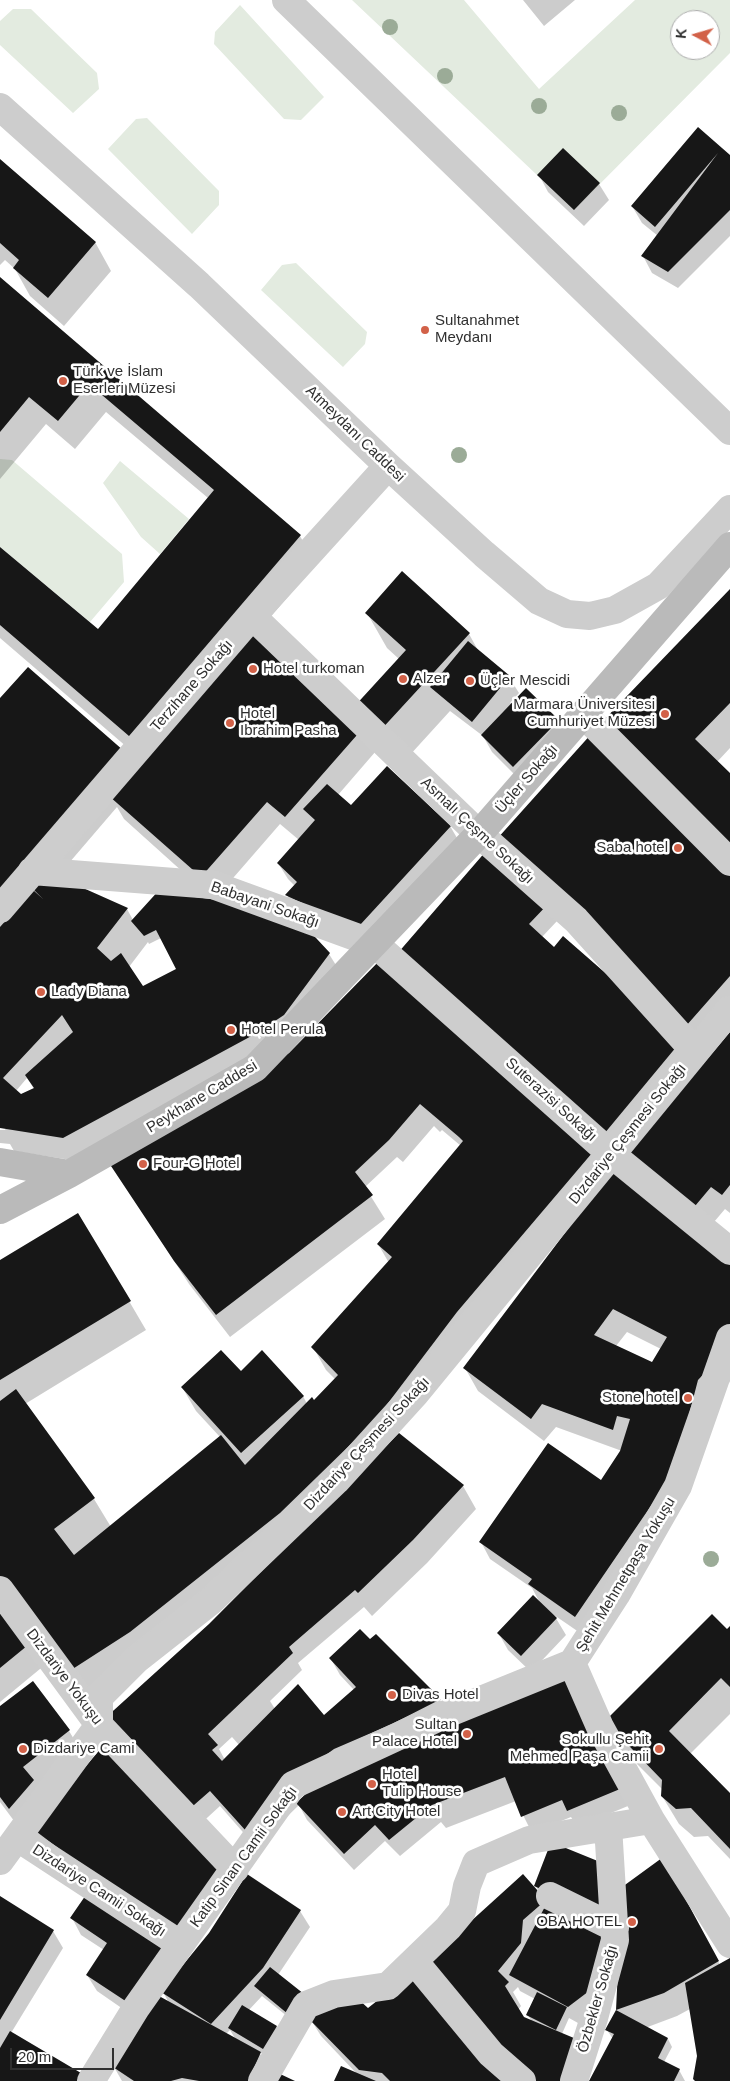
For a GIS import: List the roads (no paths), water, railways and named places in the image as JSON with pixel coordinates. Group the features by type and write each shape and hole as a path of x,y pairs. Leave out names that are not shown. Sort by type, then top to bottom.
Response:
{"main road":[{"name":"Üçler Sokağı","path":"375,944 479,834 584,715 693,586 730,546"},
{"name":"Peykhane Caddesi","path":"0,1210 69,1174 255,1068 375,944"},
{"path":"0,1162 69,1174"}],"street":[{"path":"286,0 730,431"},
{"name":"Atmeydanı Caddesi","path":"0,107 199,285 388,466 484,554 539,601 567,614 590,616 615,610 658,586 730,509"},
{"name":"Terzihane Sokağı","path":"0,909 252,616 388,466"},
{"name":"Asmalı Çeşme Sokağı","path":"252,616 479,834 576,920 695,1052"},
{"path":"584,715 730,862"},
{"name":"Babayani Sokağı","path":"32,871 213,885 375,944"},
{"name":"Suterazisi Sokağı","path":"375,944 611,1154 730,1251"},
{"name":"Dizdariye Çeşmesi Sokağı","path":"99,1725 99,1697 136,1660 211,1601 336,1481 415,1394 730,1010"},
{"name":"Şehit Mehmetpaşa Yokuşu","path":"726,1937 651,1820 600,1726 572,1663 616,1595 678,1486 730,1338"},
{"name":"Dizdariye Yokuşu","path":"0,1590 99,1725 235,1869"},
{"name":"Katip Sinan Camii Sokağı","path":"91,2081 136,2008 293,1785 444,1716 572,1663"},
{"path":"0,1861 99,1725"},
{"path":"262,2081 306,2005 334,1994 388,1986 415,1962 462,1911 466,1886 476,1863 529,1840 651,1820"},
{"name":"Özbekler Sokağı","path":"574,2081 613,1948 615,1928 608,1826"},
{"name":"Dizdariye Camii Sokağı","path":"18,1838 180,1944"},
{"path":"550,1896 615,1928"},
{"path":"415,1962 491,2054 522,2081"}],"place":[{"name":"Sultanahmet Meydanı","path":"425,330"},
{"name":"Türk ve İslam Eserleri Müzesi","path":"63,381"},
{"name":"Hotel turkoman","path":"253,669"},
{"name":"Alzer","path":"403,679"},
{"name":"Üçler Mescidi","path":"470,681"},
{"name":"Marmara Üniversitesi Cumhuriyet Müzesi","path":"665,714"},
{"name":"Hotel Ibrahim Pasha","path":"230,723"},
{"name":"Saba hotel","path":"678,848"},
{"name":"Lady Diana","path":"41,992"},
{"name":"Hotel Perula","path":"231,1030"},
{"name":"Four-G Hotel","path":"143,1164"},
{"name":"Stone hotel","path":"688,1398"},
{"name":"Divas Hotel","path":"392,1695"},
{"name":"Sultan Palace Hotel","path":"467,1734"},
{"name":"Dizdariye Cami","path":"23,1749"},
{"name":"Sokullu Şehit Mehmed Paşa Camii","path":"659,1749"},
{"name":"Hotel Tulip House","path":"372,1784"},
{"name":"Art City Hotel","path":"342,1812"},
{"name":"OBA HOTEL","path":"632,1922"}]}
